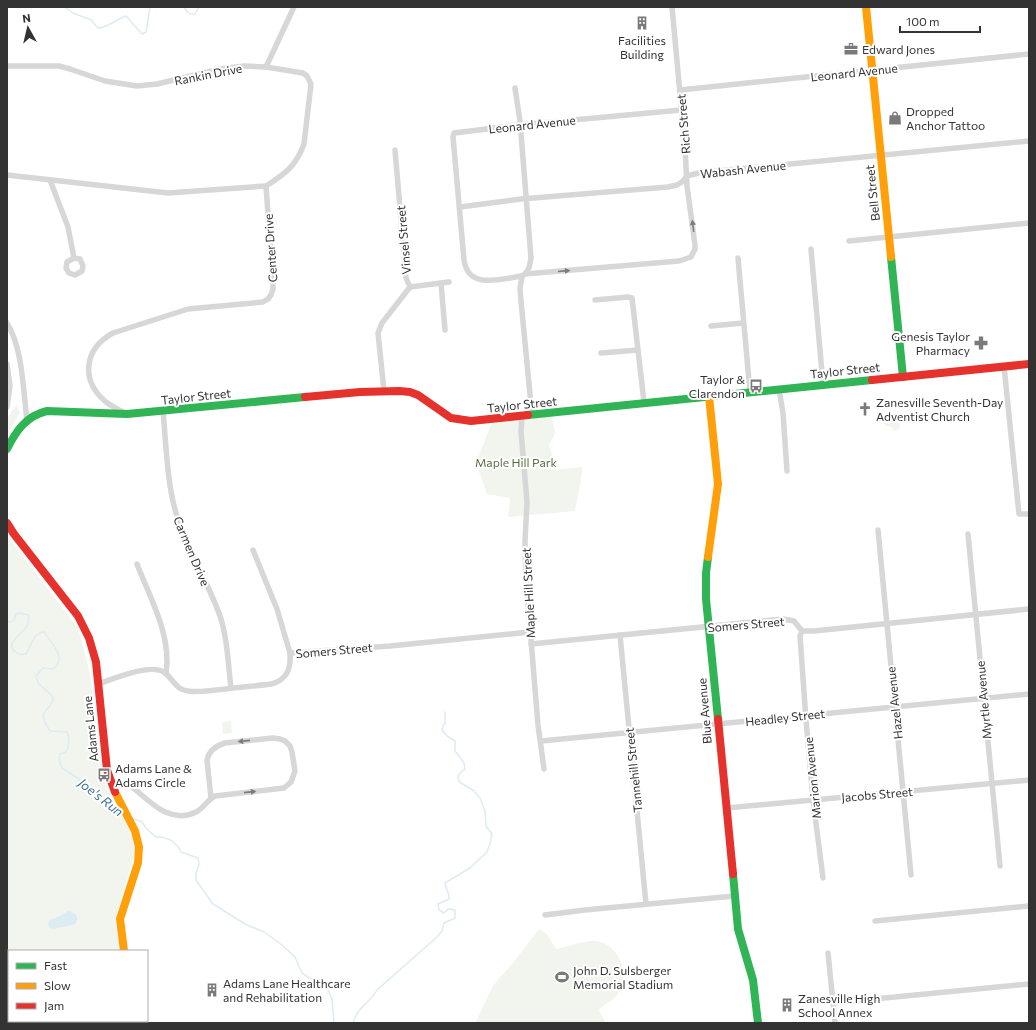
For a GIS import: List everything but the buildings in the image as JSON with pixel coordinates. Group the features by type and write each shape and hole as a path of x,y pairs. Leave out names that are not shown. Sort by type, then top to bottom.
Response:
{"street":[{"path":"266,67 294,7"},
{"name":"Rich Street","path":"523,275 684,260 691,257 695,249 695,245 687,176 672,7"},
{"name":"Bell Street","path":"866,7 903,377"},
{"name":"Leonard Avenue","path":"680,90 1029,54"},
{"name":"Rankin Drive","path":"7,66 59,66 105,81 137,86 157,84 232,67 244,66 266,67 303,73 310,80 311,89 304,140 300,153 290,169 266,186"},
{"path":"515,88 520,125 531,258 529,268 523,275 520,288 532,415"},
{"name":"Leonard Avenue","path":"460,207 453,137 454,134 520,125 681,110"},
{"name":"Wabash Avenue","path":"460,207 526,199 668,187 677,185 687,176 698,174 1029,140"},
{"name":"Vinsel Street","path":"384,391 378,333 382,323 410,287 406,278 395,150"},
{"path":"7,175 168,193 266,186"},
{"path":"50,180 68,227 74,258"},
{"name":"Center Drive","path":"127,414 106,402 92,386 89,377 89,363 91,354 95,347 113,332 181,310 257,303 268,299 272,293 273,284 266,186"},
{"path":"460,207 465,266 468,273 477,279 482,280 523,275"},
{"path":"849,241 1029,223"},
{"path":"811,249 823,384"},
{"path":"738,258 750,392"},
{"path":"410,287 449,282"},
{"path":"441,283 445,330"},
{"path":"595,300 628,297 632,298 644,402"},
{"path":"7,323 18,351 27,420 20,427 7,449"},
{"path":"711,326 743,323"},
{"path":"601,353 638,350"},
{"path":"7,364 10,386 7,407"},
{"name":"Taylor Street","path":"27,420 35,414 47,411 127,414 384,391 410,392 422,398 445,415 457,420 471,421 644,402 1029,364"},
{"path":"1004,366 1019,514 1029,514"},
{"path":"779,389 783,413 787,470"},
{"name":"Blue Avenue","path":"709,396 718,484 706,573 708,627 738,929 753,980 758,1023"},
{"name":"Carmen Drive","path":"163,411 172,502 180,526 221,618 226,639 231,688"},
{"name":"Maple Hill Street","path":"522,416 527,502 525,541 526,579 539,730 544,769"},
{"name":"Adams Lane","path":"7,523 83,624 92,646 96,662 105,762 111,783 138,839 139,855 136,869 120,919 124,950"},
{"name":"Hazel Avenue","path":"878,530 910,875"},
{"name":"Myrtle Avenue","path":"968,534 1000,866"},
{"path":"253,550 277,609 290,653"},
{"path":"98,684 145,670 160,670 166,673 168,662 163,631 137,564"},
{"name":"Somers Street","path":"531,644 783,619 794,621 802,630 814,631 1029,609"},
{"name":"Marion Avenue","path":"802,630 800,636 813,800 823,878"},
{"name":"Somers Street","path":"166,673 180,690 187,691 199,692 271,684 282,680 289,669 291,661 290,653 390,646 530,632"},
{"name":"Tannehill Street","path":"620,636 646,904"},
{"name":"Headley Street","path":"541,741 1029,694"},
{"path":"111,783 126,783 166,813 179,815 195,812 202,808 211,798 215,796 273,790 288,786 294,777 295,771 290,746 285,741 273,738 218,745 212,749 207,760 211,798"},
{"name":"Jacobs Street","path":"726,808 1029,780"},
{"path":"545,915 734,896"},
{"path":"875,921 1029,906"},
{"path":"828,953 835,1023"},
{"path":"833,1003 1029,984"}],"green space":[{"path":"16,405 20,413 7,435 7,419"},
{"path":"899,414 900,429 893,431 892,427 885,426 884,418"},
{"name":"Maple Hill Park","path":"552,415 555,434 549,445 556,470 582,467 581,481 575,511 508,517 510,498 487,494 476,463 492,422"},
{"path":"7,536 78,628 91,680 98,749 108,791 131,832 135,851 118,909 116,925 120,950 8,950 8,1022 130,1023 7,1023"},
{"path":"231,721 232,733 223,734 222,722"},
{"name":"John D. Sulsberger Memorial Stadium","path":"539,929 547,934 556,949 596,941 604,943 617,954 623,970 623,979 617,995 599,1010 605,1022 475,1023 493,986"}],"shaded area":[{"path":"68,911 76,915 77,922 75,924 53,929 49,927 48,924 50,920"}],"waterway":[{"path":"64,7 73,13 91,20 98,28 105,27 126,16 142,34 146,32 150,7"},
{"path":"184,7 188,13 191,14 195,14 199,7"},
{"name":"Joe's Run","path":"7,621 11,622 14,620 16,614 19,613 28,615 29,620 27,625 15,638 11,647 17,654 26,654 35,637 44,632 57,650 59,656 57,665 53,669 43,668 36,676 38,683 52,696 53,701 43,715 45,723 50,731 67,732 68,735 69,742 66,752 60,754 59,761 62,768 96,790 124,816"},
{"path":"353,1023 355,1017 377,990 437,937 442,931 444,923 455,918 455,910 448,909 444,913 439,910 438,904 449,899 449,894 445,883 470,868 487,852 490,844 492,834 486,826 485,811 480,798 474,791 459,781 458,777 465,769 464,763 455,751 455,741 447,736 442,730 445,723 445,712"},
{"name":"Joe's Run","path":"133,819 141,821 156,837 167,839 177,845 181,852 198,858 199,864 196,880 213,904 245,924 264,932 295,957 302,973 328,990 332,999 334,1023"}],"traffic: fast":[{"path":"891,257 903,377"},
{"path":"528,415 872,380"},
{"path":"7,449 18,430 27,420 47,411 127,414 305,397"},
{"path":"708,557 706,573 706,599 718,719"},
{"path":"733,874 738,929 753,980 758,1023"}],"traffic: slow":[{"path":"866,7 891,257"},
{"path":"708,557 718,484 709,396"},
{"path":"115,792 135,831 139,847 138,863 120,919 124,950"}],"traffic: jam":[{"path":"872,380 1029,364"},
{"path":"305,397 360,392 399,391 410,392 418,395 451,418 471,421 528,415"},
{"path":"7,523 78,616 89,638 96,662 107,770 115,792"},
{"path":"718,719 733,874"}],"place":[{"name":"Facilities Building","path":"642,23"},
{"name":"Edward Jones","path":"851,49"},
{"name":"Dropped Anchor Tattoo","path":"895,118"},
{"name":"Genesis Taylor Pharmacy","path":"981,343"},
{"name":"Taylor & Clarendon","path":"756,386"},
{"name":"Zanesville Seventh-Day Adventist Church","path":"865,409"},
{"name":"Adams Lane & Adams Circle","path":"104,775"},
{"name":"John D. Sulsberger Memorial Stadium","path":"562,977"},
{"name":"Adams Lane Healthcare and Rehabilitation","path":"212,990"},
{"name":"Zanesville High School Annex","path":"787,1005"}]}
